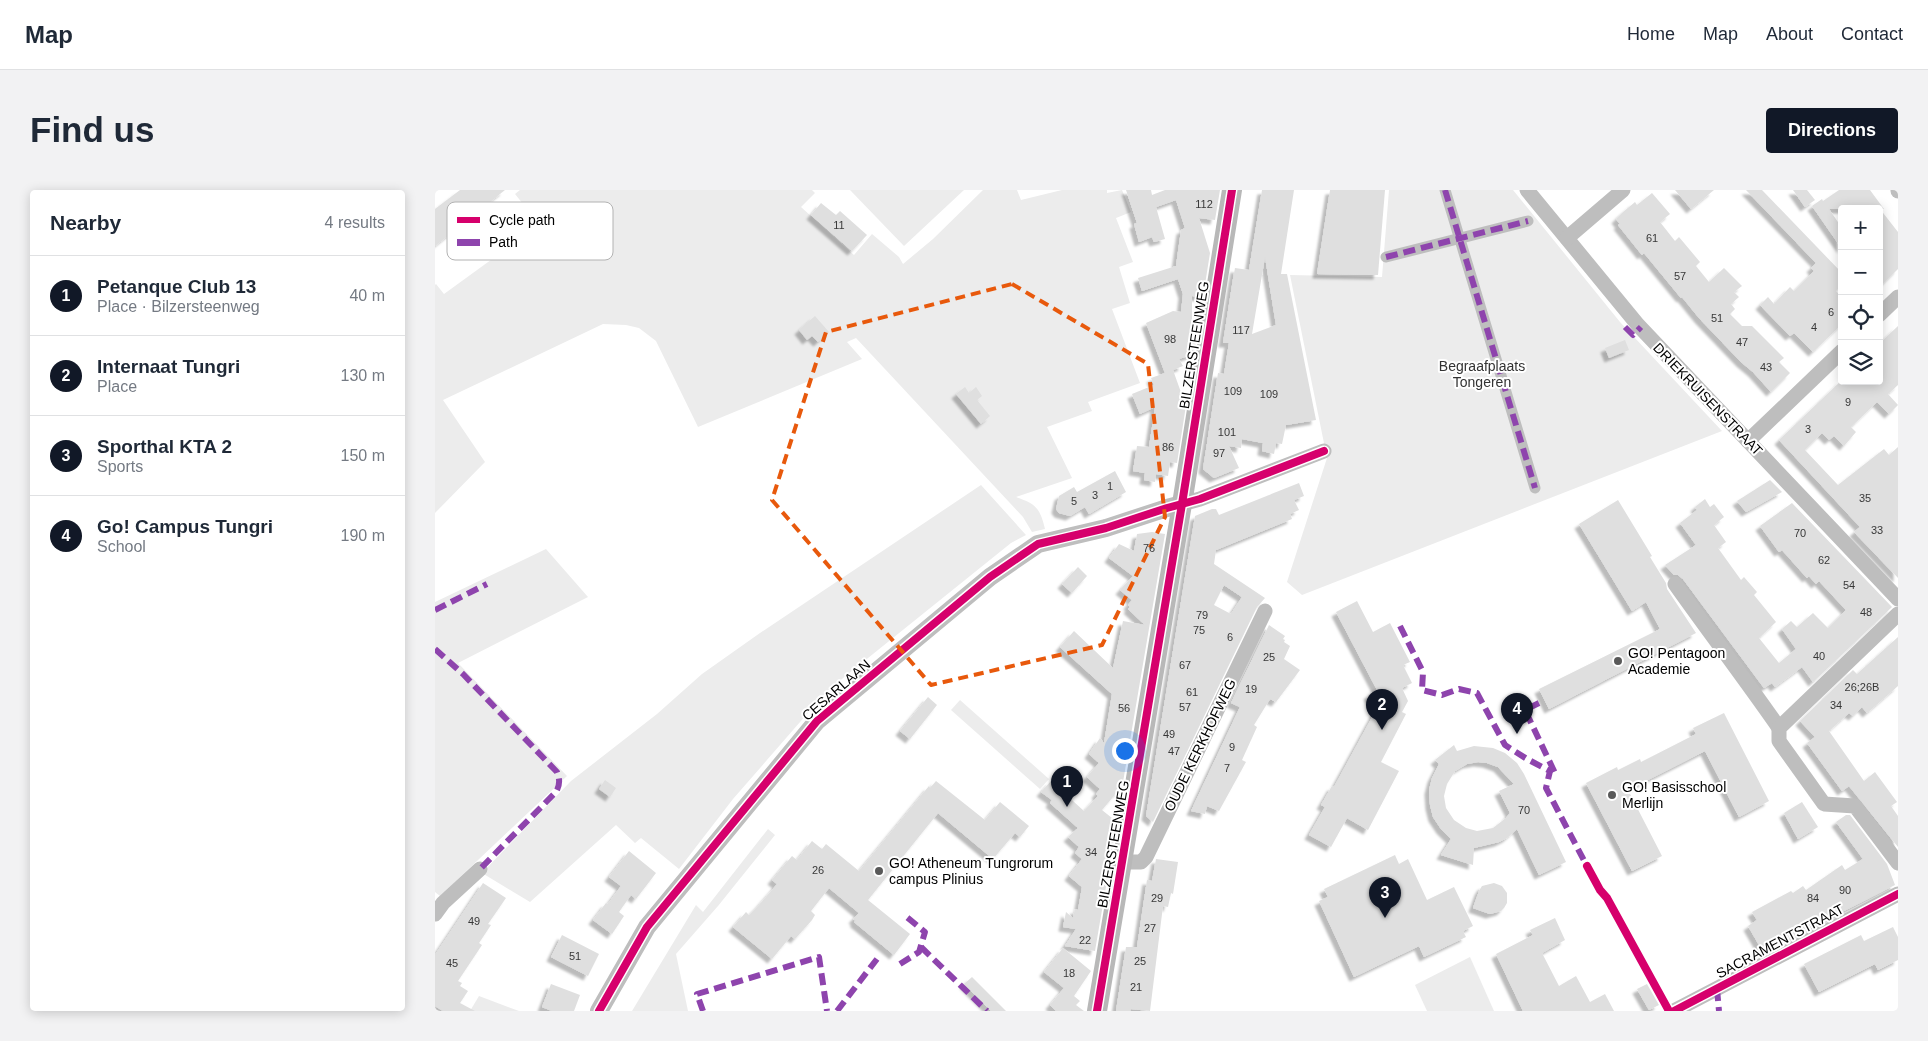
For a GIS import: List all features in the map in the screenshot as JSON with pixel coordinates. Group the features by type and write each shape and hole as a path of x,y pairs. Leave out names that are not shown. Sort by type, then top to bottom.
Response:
{"main road":[{"name":"BILZERSTEENWEG","path":"1097,1011 1182,504 1231,190"}],"street":[{"path":"1445,190 1535,488"},
{"name":"DRIEKRUISENSTRAAT","path":"1527,190 1638,325 1898,599"},
{"path":"1567,238 1623,190"},
{"path":"1386,257 1528,221"},
{"path":"1883,311 1898,297"},
{"path":"1748,441 1838,355"},
{"path":"1182,504 1324,451"},
{"name":"CESARLAAN","path":"599,1011 647,926 817,720 990,576 1038,544 1106,528 1182,504"},
{"path":"1675,584 1779,728 1779,741 1825,804 1855,806 1898,863"},
{"name":"OUDE KERKHOFWEG","path":"1123,862 1141,862 1146,857 1265,611"},
{"path":"1779,728 1898,614"},
{"path":"435,914 443,903 480,869"},
{"name":"SACRAMENTSTRAAT","path":"1674,1011 1898,894"}],"highlighted area":[{"path":"1012,284 1148,364 1165,517 1102,645 931,685 772,500 826,332"}],"green space":[{"path":"520,190 812,190 815,193 801,207 854,255 872,234 899,257 903,264 933,239 983,190 1017,190 1021,200 1062,190 1107,190 1107,193 1122,190 1131,212 1116,218 1133,262 1119,267 1130,303 1112,309 1140,383 1088,402 1092,411 1047,427 1072,478 1016,497 1033,505 1039,511 1045,529 1032,532 1023,517 856,338 847,342 862,359 698,427 656,341 639,328 626,325 603,324 443,400 485,462 435,513 435,285 444,294 491,260 613,260 613,202 521,202 515,194"},
{"path":"850,190 964,190 904,246"},
{"name":"Begraafplaats Tongeren","path":"1389,190 1513,190 1620,322 1722,431 1302,595 1287,582 1327,458 1290,275 1382,277"},
{"path":"981,485 1026,535 1011,543 827,691 733,799 679,869 641,838 635,843 616,825 530,902 482,873 571,781 657,714 702,674"},
{"path":"546,549 588,597 458,663 567,776 440,896 435,892 435,602"},
{"path":"960,700 1049,779 1040,789 951,710"},
{"path":"768,829 775,835 718,906 676,954 688,1011 632,1011 696,905 703,912"},
{"path":"1470,957 1494,1011 1427,1011 1415,985"},
{"path":"479,996 519,1011 470,1011"}],"building":[{"path":"460,190 505,190 490,202 447,202 447,236 435,246 435,209"},
{"path":"1126,190 1151,190 1152,195 1165,190 1220,190 1215,220 1199,218 1210,253 1203,297 1192,296 1192,326 1199,324 1194,354 1179,359 1183,366 1173,370 1183,398 1187,399 1177,463 1170,462 1168,476 1156,474 1155,482 1144,480 1145,473 1133,471 1137,446 1149,447 1155,407 1140,414 1132,394 1154,385 1151,378 1165,373 1146,323 1173,311 1181,312 1183,294 1178,279 1142,291 1138,278 1176,266 1181,230 1185,228 1176,200 1156,207 1165,239 1154,242 1152,237 1139,242 1134,224 1137,223"},
{"path":"1262,190 1294,190 1281,274 1287,274 1316,420 1286,425 1282,444 1276,443 1274,454 1262,451 1263,443 1242,439 1241,448 1229,446 1239,468 1214,478 1203,469 1218,373 1224,374 1229,343 1223,343 1233,279 1235,268 1249,270","holes":["1265,257 1276,325 1252,334"]},
{"path":"1330,190 1385,190 1378,275 1317,274"},
{"path":"1675,190 1714,190 1691,209"},
{"path":"1746,190 1762,190 1838,269 1838,289 1836,291 1838,293 1838,328 1813,352 1794,333 1790,336 1760,305 1768,297 1774,304 1790,287 1794,291 1814,271 1811,268 1816,263"},
{"path":"1793,190 1807,190 1815,200 1805,207"},
{"path":"1839,190 1870,190 1881,205 1838,205 1838,209 1829,209 1838,222 1838,243 1812,206 1822,199 1823,201"},
{"path":"1652,193 1670,214 1660,222 1675,241 1679,237 1700,262 1696,266 1709,282 1724,268 1742,286 1734,292 1739,297 1731,304 1735,309 1730,314 1742,326 1752,326 1784,358 1779,362 1790,373 1771,392 1699,318 1644,253 1642,255 1618,225 1620,224 1616,219 1622,213 1635,202 1637,205"},
{"path":"821,203 836,215 840,211 867,235 852,251 811,215"},
{"path":"1883,213 1898,232 1898,269 1883,284"},
{"path":"815,316 829,332 818,342 812,336 807,340 799,330"},
{"path":"1898,326 1898,385 1888,394 1898,405 1889,414 1877,402 1851,427 1856,432 1844,446 1834,436 1829,440 1822,433 1805,450 1838,485 1884,449 1889,455 1898,447 1898,578 1854,532 1860,527 1779,440 1838,384 1883,385 1883,340"},
{"path":"1625,340 1629,350 1609,358 1605,348"},
{"path":"965,387 969,393 976,387 982,396 977,400 990,416 981,424 956,394"},
{"path":"1115,471 1126,492 1089,514 1085,507 1070,516 1059,513 1056,509 1059,496 1074,487 1077,492"},
{"path":"1770,480 1782,492 1746,512 1737,501"},
{"path":"1299,483 1304,496 1294,500 1299,510 1290,514 1292,519 1216,550 1214,564 1265,598 1257,607 1153,822 1146,816 1195,516 1212,509 1216,509 1219,515","holes":["1224,585 1242,597 1231,614 1214,605"]},
{"path":"1705,499 1710,507 1714,504 1724,517 1714,525 1726,542 1718,548 1741,580 1744,577 1757,592 1754,595 1776,622 1759,638 1779,663 1796,649 1782,629 1791,621 1797,627 1813,613 1828,628 1846,610 1819,581 1816,584 1809,576 1807,578 1782,550 1779,552 1760,526 1792,503 1892,607 1813,682 1802,667 1775,687 1772,683 1764,688 1683,579 1678,575 1674,575 1665,565 1696,545 1680,523 1697,510 1695,507"},
{"path":"1618,500 1652,556 1650,557 1666,583 1667,589 1696,633 1549,709 1539,689 1660,629 1646,602 1632,611 1579,524"},
{"path":"1152,532 1165,534 1121,794 1118,791 1102,810 1117,822 1095,951 1065,946 1076,929 1063,927 1066,912 1073,918 1075,909 1078,910 1082,887 1069,876 1082,859 1075,853 1079,847 1068,837 1078,828 1050,803 1052,800 1041,792 1051,781 1084,811 1098,796 1096,794 1100,789 1087,777 1099,763 1089,754 1100,738 1104,743 1112,694 1060,647 1074,631 1113,668 1123,621 1145,625 1128,609 1130,607 1128,605 1132,600 1120,590 1133,576 1109,558 1119,544 1134,551 1137,534"},
{"path":"1078,567 1087,576 1072,593 1062,584"},
{"path":"1357,601 1373,632 1390,623 1410,662 1403,665 1412,683 1402,688 1408,701 1402,712 1406,714 1381,762 1399,771 1368,830 1347,818 1331,847 1309,835 1325,807 1321,805 1332,786 1334,787 1376,710 1368,695 1377,690 1336,612"},
{"path":"1269,625 1285,636 1284,642 1290,646 1284,659 1300,670 1276,702 1270,699 1254,725 1257,727 1242,760 1246,762 1219,811 1207,806 1205,814 1191,811 1240,707 1231,703"},
{"path":"1898,637 1898,686 1867,713 1862,707 1853,716 1849,713 1829,731 1864,781 1875,772 1897,802 1891,806 1898,816 1898,847 1849,786 1842,791 1807,743 1815,737 1800,721 1853,670 1857,674"},
{"path":"928,697 937,705 910,739 900,731"},
{"name":"GO! Basisschool Merlijn","path":"1724,713 1769,801 1739,817 1705,751 1628,790 1662,856 1632,871 1586,783 1617,767 1618,770 1640,759 1641,762 1696,734 1693,728"},
{"path":"1454,745 1457,751 1474,746 1493,748 1505,753 1517,763 1524,774 1566,862 1539,875 1517,829 1499,842 1474,848 1473,865 1441,855 1451,839 1433,817 1430,805 1429,790 1432,778 1439,764 1435,760","holes":["1487,763 1498,767 1514,784 1499,791 1510,813 1493,828 1477,831 1466,828 1454,820 1446,808 1444,796 1447,784 1455,771 1467,764"]},
{"path":"605,780 616,788 610,797 599,789"},
{"path":"936,781 985,820 1000,802 1029,826 1020,837 1015,833 993,859 938,813 868,900 910,934 894,955 854,922 856,921 853,919 859,913 829,888 811,911 815,915 812,920 795,939 791,936 772,959 733,927 746,912 749,915 773,889 777,884 772,880 792,856 797,860 812,841 822,849 826,844 859,871 929,786 930,788"},
{"path":"1802,802 1818,827 1798,839 1784,813"},
{"path":"1846,815 1850,815 1887,864 1895,885 1763,952 1748,926 1757,920 1752,912 1791,891 1793,893 1803,886 1806,890 1842,865 1845,870 1863,859 1836,822"},
{"path":"629,851 656,873 636,899 631,895 619,912 624,916 612,934 593,920 621,886 609,877"},
{"path":"1395,855 1399,864 1408,859 1427,900 1454,887 1473,926 1463,931 1466,937 1424,957 1419,946 1354,977 1319,901 1328,897 1324,889"},
{"path":"1156,859 1178,862 1173,894 1171,893 1168,907 1163,906 1150,1011 1131,1009 1130,1011 1116,1011 1126,947 1137,947 1147,880 1152,881"},
{"path":"483,883 506,898 488,924 491,925 479,943 482,945 458,981 462,983 460,986 468,991 460,1003 475,1011 443,1011 435,1006 435,955"},
{"path":"1494,883 1502,886 1507,893 1507,903 1504,908 1501,911 1490,914 1473,908 1482,886"},
{"path":"1555,918 1565,940 1542,953 1559,986 1576,976 1590,1002 1605,994 1614,1011 1523,1011 1496,954 1533,935 1530,930"},
{"path":"1893,927 1898,937 1898,960 1878,970 1875,964 1819,992 1804,964 1861,935 1864,941"},
{"path":"562,935 599,954 588,976 551,957"},
{"path":"1063,948 1091,971 1074,996 1080,1001 1076,1005 1084,1011 1056,1011 1050,1005 1064,988 1044,972"},
{"path":"972,977 1006,1011 991,1011 964,984"},
{"path":"551,984 580,995 574,1011 552,1011 542,1007"},
{"path":"1647,984 1659,1005 1649,1010 1637,989"}],"marked path":[{"path":"1445,190 1535,488"},
{"path":"1386,257 1528,221"},
{"path":"1625,327 1633,335 1641,327"},
{"path":"435,610 487,584"},
{"path":"1400,626 1423,672 1422,690 1442,695 1459,689 1477,693 1505,745 1550,771 1546,788 1589,870"},
{"path":"435,649 463,674 557,772 559,778 556,792 480,869"},
{"path":"1539,703 1525,710 1555,773"},
{"path":"900,964 919,952 925,932 903,914"},
{"path":"921,947 987,1011"},
{"path":"703,1011 697,994 819,957 827,1011"},
{"path":"837,1011 877,959"},
{"path":"1717,989 1719,1011"}],"cycle path":[{"path":"1097,1011 1182,504 1232,190"},
{"path":"599,1011 647,927 817,721 990,577 1038,544 1106,528 1200,499 1324,451"},
{"path":"1587,866 1600,890 1607,898 1669,1011"},
{"path":"1674,1011 1898,894"}],"place":[{"name":"GO! Pentagoon Academie","path":"1618,661"},
{"name":"Internaat Tungri","path":"1382,730"},
{"name":"Go! Campus Tungri","path":"1517,734"},
{"name":"GO! Basisschool Merlijn","path":"1612,795"},
{"name":"Petanque Club 13","path":"1067,807"},
{"name":"GO! Atheneum Tungrorum campus Plinius","path":"879,871"},
{"name":"Sporthal KTA 2","path":"1385,918"}]}
